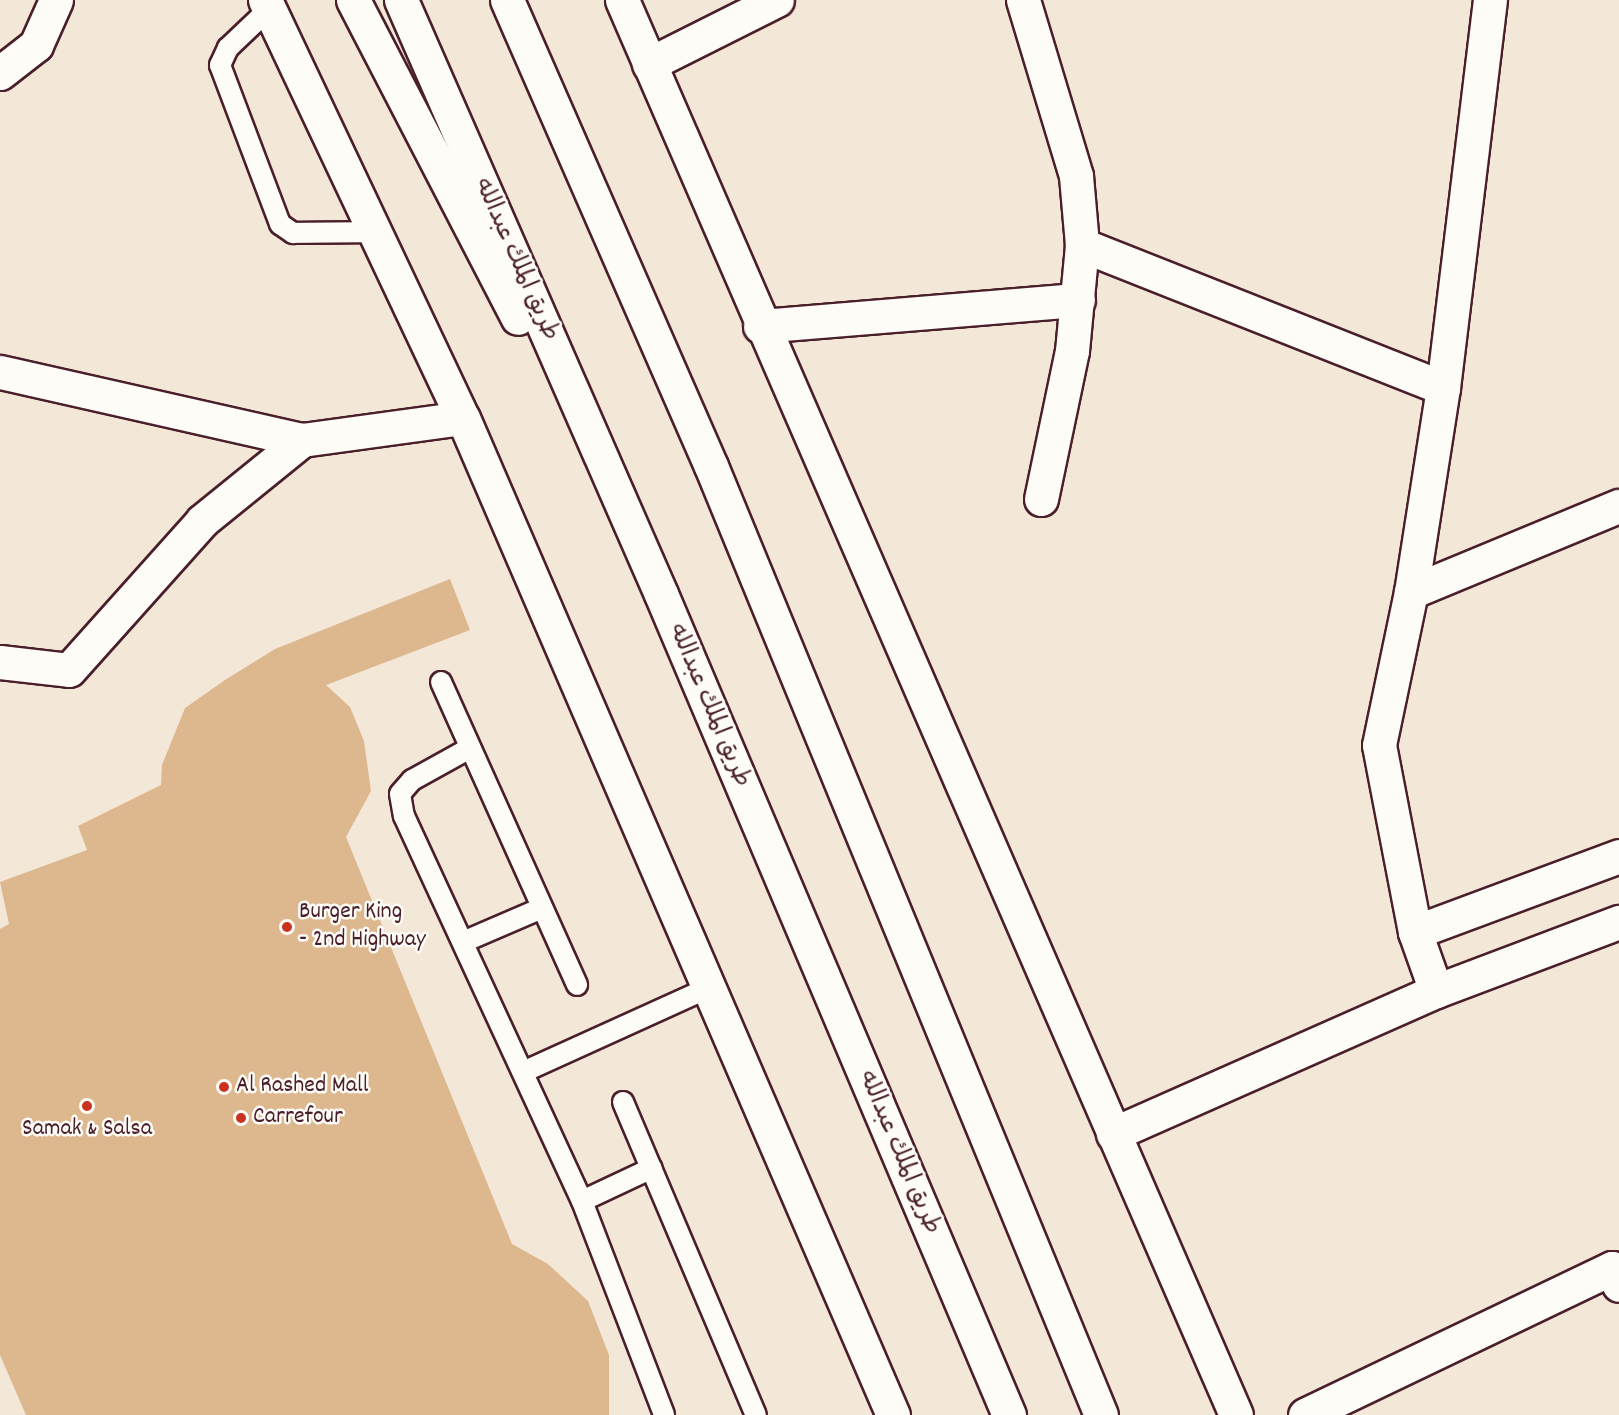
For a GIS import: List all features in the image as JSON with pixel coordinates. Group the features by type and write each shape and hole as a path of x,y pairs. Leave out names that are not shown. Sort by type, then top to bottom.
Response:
{"main road":[{"path":"0,73 36,45 56,0"},
{"path":"353,0 661,594"},
{"name":"طريق الملك عبدالله","path":"400,0 661,594 1009,1415"},
{"path":"507,0 711,465 1101,1415"},
{"path":"622,0 760,326 1236,1415"},
{"path":"649,64 777,0"},
{"path":"1023,0 1076,176 1082,245 1078,300 1041,499"},
{"path":"1436,991 1415,932 1378,745 1411,592 1443,388 1490,0"},
{"path":"267,5 463,418 893,1415"},
{"path":"1082,245 1443,388"},
{"path":"760,326 1078,300"},
{"path":"0,372 302,440 463,418"},
{"path":"0,662 69,670 202,521 302,440"},
{"path":"1411,592 1619,506"},
{"path":"1415,932 1619,856"},
{"path":"1113,1134 1436,991 1619,922"},
{"path":"1305,1415 1612,1268 1619,1285"}],"lane":[{"path":"267,5 228,48 220,65 280,224 307,234 374,232"},
{"path":"441,682 577,985"},
{"path":"471,748 412,780 400,794 404,816 582,1201 664,1415"},
{"path":"463,942 542,908"},
{"path":"523,1072 708,988"},
{"path":"623,1102 756,1415"},
{"path":"582,1201 652,1168"}],"building":[{"name":"Al Rashed Mall","path":"450,579 470,630 326,685 350,707 364,741 371,791 346,837 512,1244 548,1264 588,1301 609,1355 609,1415 26,1415 0,1355 0,929 9,924 0,882 87,850 78,826 161,785 162,765 185,708 225,680 275,649"}],"place":[{"name":"Burger King - 2nd Highway","path":"287,927"},
{"name":"Al Rashed Mall","path":"224,1087"},
{"name":"Samak & Salsa","path":"87,1106"},
{"name":"Carrefour","path":"241,1118"}]}
